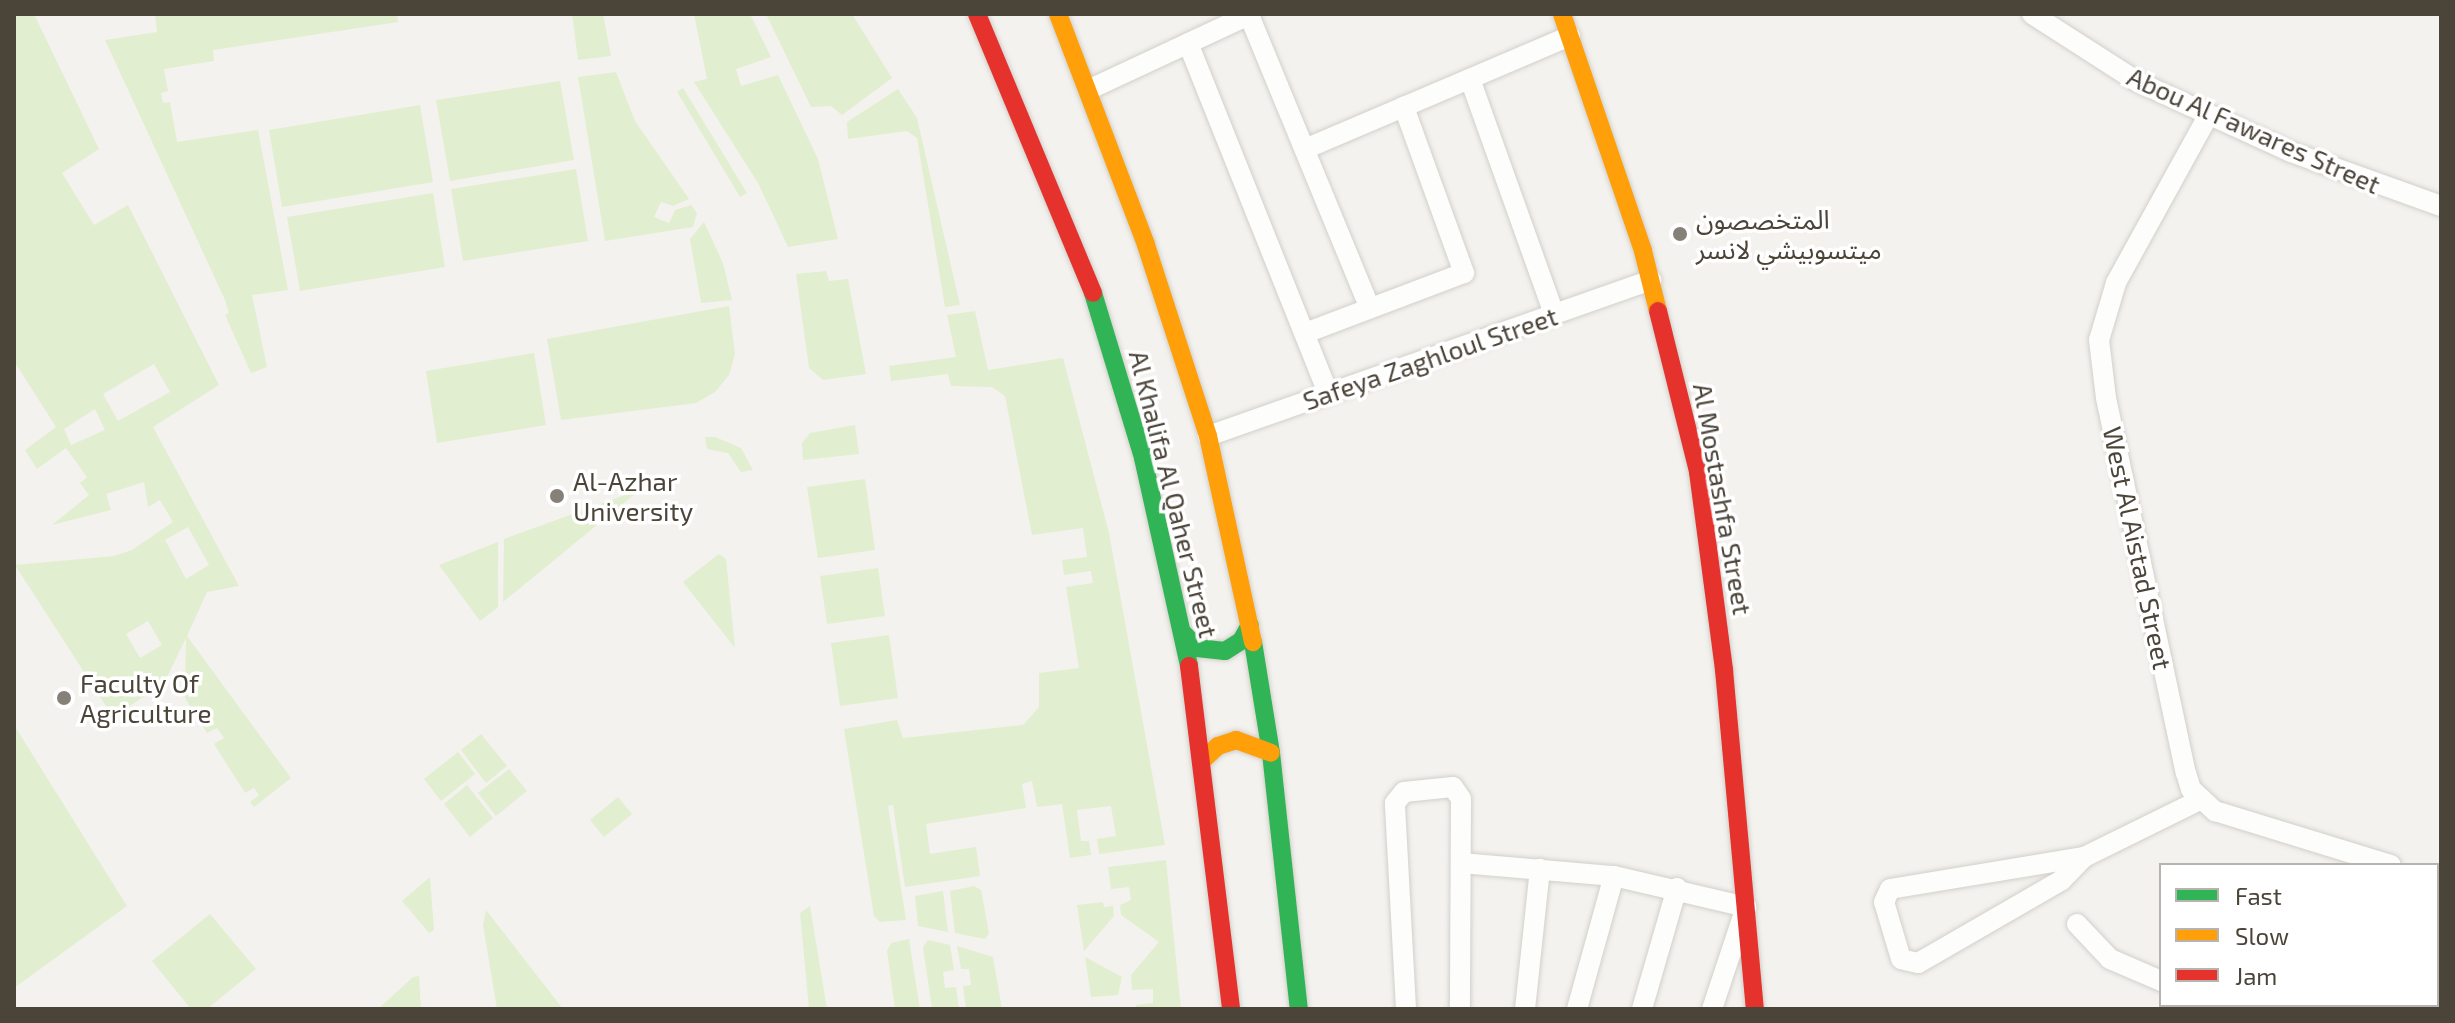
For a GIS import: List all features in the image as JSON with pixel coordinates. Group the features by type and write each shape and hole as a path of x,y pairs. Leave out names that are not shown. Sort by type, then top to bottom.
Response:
{"main road":[{"name":"Al Khalifa Al Qaher Street","path":"977,14 1044,166 1101,315 1143,458 1184,634 1204,759 1231,1009"},
{"name":"Al Khalifa Al Qaher Street","path":"1058,14 1088,90 1208,436 1250,625 1271,753 1299,1009"},
{"name":"Al Mostashfa Street","path":"1562,14 1651,280 1698,472 1724,670 1755,1009"},
{"path":"1184,634 1197,648 1225,651 1241,641 1250,625"},
{"path":"1204,759 1218,746 1236,740 1271,753"}],"street":[{"path":"1088,90 1250,14 1370,308"},
{"name":"Abou Al Fawares Street","path":"2032,14 2138,82 2208,116 2441,206"},
{"path":"1305,149 1570,36"},
{"path":"1188,43 1328,393"},
{"path":"1470,79 1554,314"},
{"path":"1305,333 1464,273 1404,107"},
{"name":"West Al Aistad Street","path":"2200,800 2183,758 2100,369 2099,340 2116,283 2208,116"},
{"name":"Safeya Zaghloul Street","path":"1208,436 1651,280"},
{"path":"1406,1009 1398,796 1412,790 1453,787 1460,791 1460,1009"},
{"path":"2084,857 2062,880 1918,963 1901,959 1884,902 1890,889 2084,857 2200,800 2235,819 2384,863"},
{"path":"1461,863 1614,876 1677,888 1746,907 1712,1009"},
{"path":"1525,1009 1540,869"},
{"path":"1577,1009 1614,876"},
{"path":"1642,1009 1677,888"},
{"path":"2077,924 2110,959 2159,980"}],"green space":[{"path":"14,14 34,14 99,149 62,173 94,225 128,205 219,385 153,427 239,586 207,592 187,636 291,778 254,807 250,802 259,795 254,788 245,793 214,744 224,738 217,728 207,733 185,698 186,638 164,683 113,717 15,565 114,556 132,550 173,522 160,500 148,507 144,482 106,494 111,510 52,525 89,495 80,483 87,477 66,448 37,469 25,450 56,427 14,361","holes":["154,364 170,392 118,421 103,394","95,409 105,430 71,445 64,429","188,527 209,565 186,579 165,540","148,621 162,645 140,658 126,634"]},
{"path":"155,14 397,14 398,22 213,50 214,61 164,69 168,91 161,93 163,103 170,102 177,142 258,130 288,290 252,295 267,367 251,373 225,315 229,313 225,300 105,40 157,32"},
{"path":"572,14 603,14 611,56 578,60"},
{"path":"694,14 750,14 771,57 736,69 741,86 778,75 818,159 838,239 788,247 758,183 694,82 707,79"},
{"path":"766,14 852,14 892,78 842,115 831,106 811,107"},
{"path":"616,72 635,121 689,199 673,206 661,202 654,217 669,223 675,210 691,205 697,213 693,227 605,241 578,77"},
{"path":"560,81 574,160 450,181 436,100"},
{"path":"683,88 747,193 740,197 677,92"},
{"path":"898,89 917,118 960,305 945,307 917,138 907,131 848,139 847,122"},
{"path":"420,105 433,182 282,207 269,130"},
{"path":"576,169 588,241 463,261 451,189"},
{"path":"433,193 445,267 300,291 287,217"},
{"path":"704,222 723,263 732,300 701,303 690,239"},
{"path":"826,271 829,281 848,279 866,374 823,380 809,368 796,274"},
{"path":"729,306 735,354 729,375 715,392 696,403 561,420 547,339"},
{"path":"975,311 988,370 1063,358 1109,533 1165,845 1099,854 1097,839 1116,836 1111,806 1077,810 1081,841 1089,841 1091,855 1070,858 1062,804 1037,807 1032,781 1022,784 1026,808 926,824 930,854 976,847 980,876 905,887 893,805 888,806 906,920 880,922 874,916 844,729 897,720 903,738 1023,725 1039,707 1039,673 1079,668 1066,587 1093,583 1091,571 1064,575 1062,560 1087,557 1083,528 1032,535 1005,396 992,387 951,386 948,374 891,381 889,366 956,357 947,315"},
{"path":"534,353 546,425 437,443 426,371"},
{"path":"855,425 859,454 803,460 802,443 810,433"},
{"path":"705,437 715,437 741,448 753,470 741,472 728,453 707,449"},
{"path":"865,479 875,550 818,558 807,487"},
{"path":"636,493 503,602 504,539"},
{"path":"498,542 498,607 480,621 439,565"},
{"path":"719,554 726,559 735,648 683,582"},
{"path":"878,568 885,616 827,624 820,576"},
{"path":"889,635 898,698 840,706 831,643"},
{"path":"14,725 127,906 14,988"},
{"path":"481,734 507,766 486,783 461,750"},
{"path":"458,752 475,774 441,801 424,779"},
{"path":"509,769 527,791 496,816 478,793"},
{"path":"467,785 493,818 470,837 444,804"},
{"path":"618,797 632,814 604,837 590,820"},
{"path":"1166,860 1181,1009 1137,1009 1136,1005 1153,1003 1153,989 1132,990 1131,975 1159,942 1121,915 1120,905 1131,900 1129,887 1111,889 1108,867"},
{"path":"430,877 434,930 429,933 402,901"},
{"path":"974,886 981,890 989,933 985,939 955,933 950,891"},
{"path":"943,891 948,932 918,926 915,896"},
{"path":"1103,902 1104,907 1113,906 1114,916 1084,951 1077,905"},
{"path":"810,906 827,1009 809,1009 800,913"},
{"path":"486,910 563,1009 497,1009 483,925"},
{"path":"210,914 256,969 207,1009 191,1009 152,961"},
{"path":"909,939 920,1009 895,1009 887,951 891,943"},
{"path":"928,940 950,945 954,970 943,972 945,988 956,987 959,1009 932,1009 923,947"},
{"path":"957,946 993,957 1002,1009 966,1009 963,986 971,985 969,969 961,969"},
{"path":"1085,957 1122,977 1118,995 1091,997"},
{"path":"419,976 421,1009 378,1009 413,977"}],"traffic: fast":[{"path":"1093,293 1143,458 1189,666"},
{"path":"1184,634 1197,648 1225,651 1241,641 1250,625"},
{"path":"1253,642 1271,753 1299,1009"}],"traffic: slow":[{"path":"1058,14 1146,245 1208,436 1253,642"},
{"path":"1562,14 1643,251 1658,311"},
{"path":"1204,759 1218,746 1236,740 1271,753"}],"traffic: jam":[{"path":"977,14 1093,293"},
{"path":"1658,311 1698,472 1724,670 1755,1009"},
{"path":"1189,666 1231,1009"},
{"path":"2439,1002 2441,996"}],"place":[{"name":"المتخصصون ميتسوبيشي لانسر","path":"1680,234"},
{"name":"Al-Azhar University","path":"557,496"},
{"name":"Faculty Of Agriculture","path":"64,698"}]}
